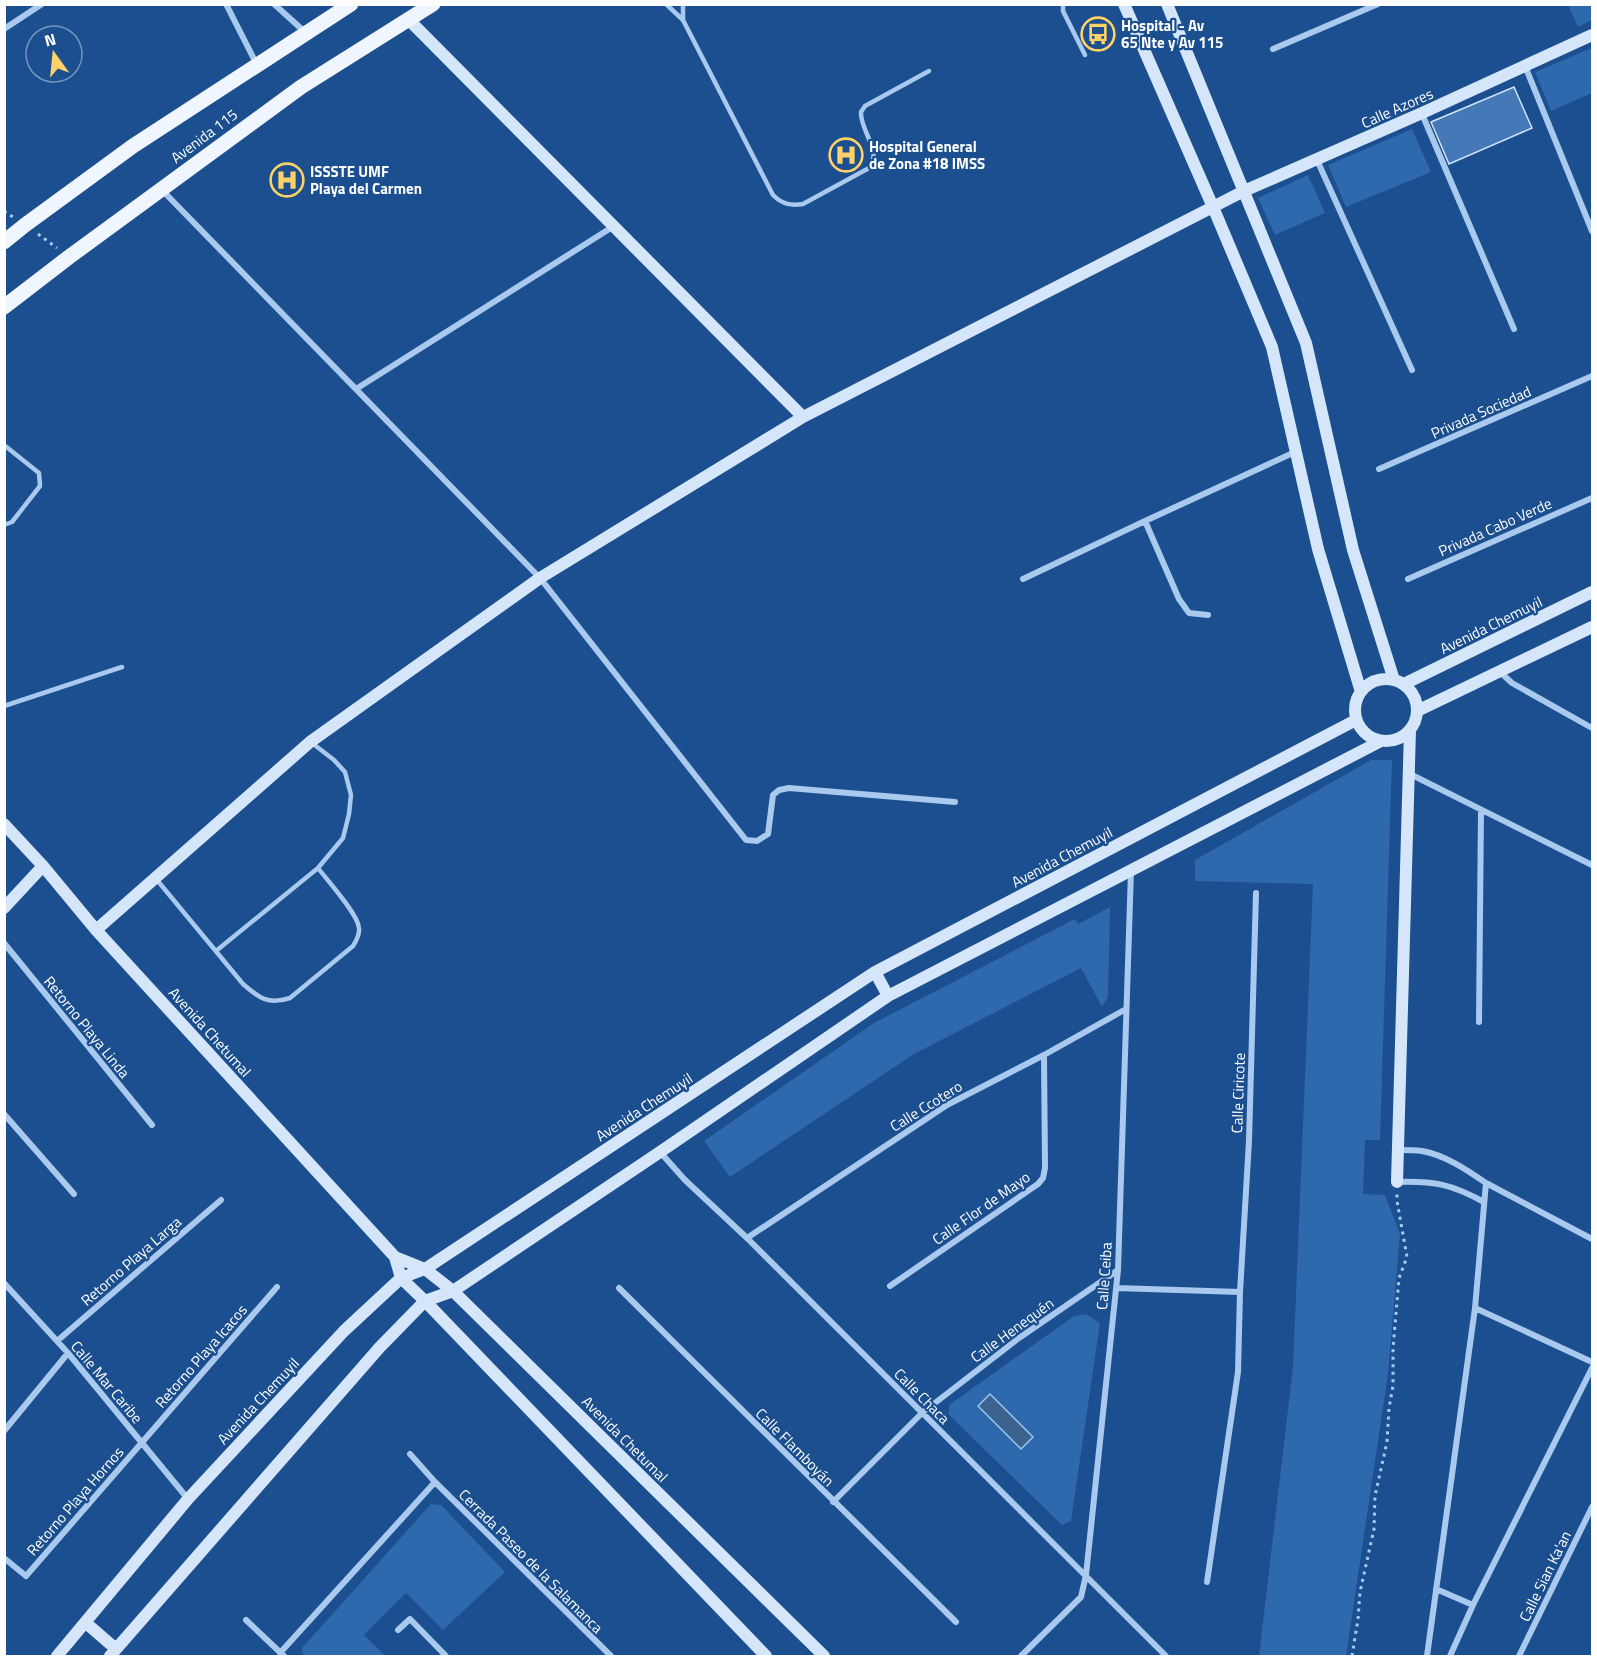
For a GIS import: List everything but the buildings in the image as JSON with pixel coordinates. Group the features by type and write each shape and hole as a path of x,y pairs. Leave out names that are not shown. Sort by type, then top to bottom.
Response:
{"main road":[{"name":"Avenida 115","path":"4,242 133,146 307,33 334,10 351,4"},
{"name":"Avenida 115","path":"4,307 301,87 433,4"},
{"path":"1124,4 1272,348 1318,549 1361,692"},
{"path":"1167,4 1306,343 1353,550 1399,682"},
{"path":"408,19 803,417"},
{"name":"Calle Azores","path":"96,930 310,742 540,578 803,417 1244,191 1593,35"},
{"name":"Avenida Chemuyil","path":"1399,682 1593,592"},
{"path":"1417,711 1593,627"},
{"path":"1385,679 1399,682 1411,692 1416,701 1415,722 1410,730 1401,737 1391,741 1381,741 1366,734 1360,727 1356,720 1356,700 1367,686 1376,681 1385,679"},
{"name":"Avenida Chemuyil","path":"57,1656 188,1499 344,1330 400,1278 425,1269 875,972 1356,720"},
{"path":"1397,1182 1410,730"},
{"path":"86,1623 113,1653 380,1347 425,1301 453,1291 888,996 1381,741"},
{"name":"Avenida Chetumal","path":"4,825 44,866 96,930 395,1257 425,1269 453,1291 824,1656"},
{"path":"4,908 44,866"},
{"path":"875,972 888,996"},
{"name":"Avenida Chetumal","path":"395,1257 400,1278"},
{"path":"400,1278 425,1301 766,1656"}],"street":[{"path":"4,29 42,4"},
{"path":"226,4 257,65"},
{"path":"274,4 307,33"},
{"path":"1273,49 1378,4"},
{"path":"1525,66 1593,231"},
{"path":"1422,113 1514,329"},
{"path":"1317,159 1412,370"},
{"path":"162,190 540,578 746,840 757,841 768,834 773,795 779,790 789,788 955,802"},
{"path":"356,389 614,226"},
{"name":"Privada Sociedad","path":"1379,469 1593,376"},
{"path":"1023,579 1145,520 1295,452"},
{"name":"Privada Cabo Verde","path":"1408,579 1593,498"},
{"path":"1145,520 1179,599 1189,613 1208,615"},
{"path":"1500,672 1512,683 1593,728"},
{"path":"1409,774 1593,866"},
{"path":"1479,1022 1480,810"},
{"name":"Calle Ceiba","path":"1021,1656 1081,1597 1086,1575 1118,1270 1131,870"},
{"name":"Calle Ciricote","path":"1207,1582 1238,1372 1249,1141 1256,893"},
{"name":"Retorno Playa Linda","path":"4,943 152,1125"},
{"name":"Calle Ccotero","path":"747,1238 947,1105 1126,1009"},
{"name":"Calle Flor de Mayo","path":"890,1286 1038,1184 1043,1178 1045,1168 1044,1055"},
{"path":"4,1114 74,1194"},
{"path":"1397,1150 1422,1151 1445,1159 1593,1239"},
{"name":"Calle Chaca","path":"660,1152 685,1180 747,1238 1166,1656"},
{"path":"1397,1182 1424,1181 1445,1185 1484,1202"},
{"path":"1427,1656 1475,1308 1486,1183"},
{"name":"Retorno Playa Larga","path":"57,1341 221,1200"},
{"name":"Calle Henequén","path":"833,1502 922,1413 1019,1338 1118,1270"},
{"name":"Calle Mar Caribe","path":"4,1283 68,1353 188,1499"},
{"name":"Retorno Playa Icacos","path":"142,1442 277,1287"},
{"name":"Calle Flamboyán","path":"619,1288 956,1622"},
{"path":"1116,1288 1240,1293"},
{"path":"1475,1308 1593,1362"},
{"path":"4,1431 68,1353"},
{"path":"1450,1656 1473,1605 1593,1368"},
{"name":"Retorno Playa Hornos","path":"4,1558 26,1576 142,1442"},
{"name":"Cerrada Paseo de la Salamanca","path":"410,1454 435,1482 610,1656"},
{"path":"246,1620 282,1654 435,1482"},
{"name":"Calle Sian Ka'an","path":"1519,1656 1593,1506"},
{"path":"1436,1589 1473,1605"},
{"path":"398,1630 410,1620 446,1656"}],"lane":[{"path":"683,4 683,20"},
{"path":"1063,4 1062,11 1085,55"},
{"path":"668,5 683,20 773,195 781,202 792,206 803,204 869,168 873,163 874,153 862,126 861,112 865,106 928,71"},
{"path":"4,445 39,473 40,486 12,522 4,525"},
{"path":"4,705 122,667"},
{"path":"216,951 318,868 343,838 351,795 345,772 334,760 310,742"},
{"path":"155,878 243,984 258,997 280,1001 290,998 353,946 358,938 359,927 355,916 318,868"}],"path":[{"path":"1352,1656 1360,1592 1374,1529 1376,1496 1387,1442 1400,1278 1407,1257 1397,1200 1397,1182"}],"shaded area":[{"path":"1568,5 1592,5 1592,20 1578,27"},
{"path":"1592,48 1592,93 1551,111 1535,72"},
{"path":"1412,129 1431,172 1346,207 1328,165"},
{"path":"1308,175 1325,213 1275,235 1258,198"},
{"path":"1371,760 1392,760 1380,1140 1365,1140 1363,1194 1385,1195 1400,1234 1388,1374 1346,1656 1259,1656 1293,1367 1313,884 1195,881 1195,860"},
{"path":"1110,907 1108,997 1102,1007 1081,968 914,1054 730,1177 704,1141 874,1023 1075,919 1078,924"},
{"path":"1086,1314 1100,1323 1071,1521 1062,1525 949,1415 949,1405 1074,1316"},
{"path":"990,1394 1033,1437 1021,1449 978,1406"},
{"path":"431,1504 441,1505 505,1572 443,1630 406,1593 364,1635 385,1656 303,1656 302,1648"}],"place":[{"name":"Hospital - Av 65 Nte y Av 115","path":"1098,34"},
{"name":"Hospital General de Zona #18 IMSS","path":"846,155"},
{"name":"ISSSTE UMF Playa del Carmen","path":"287,180"}]}
